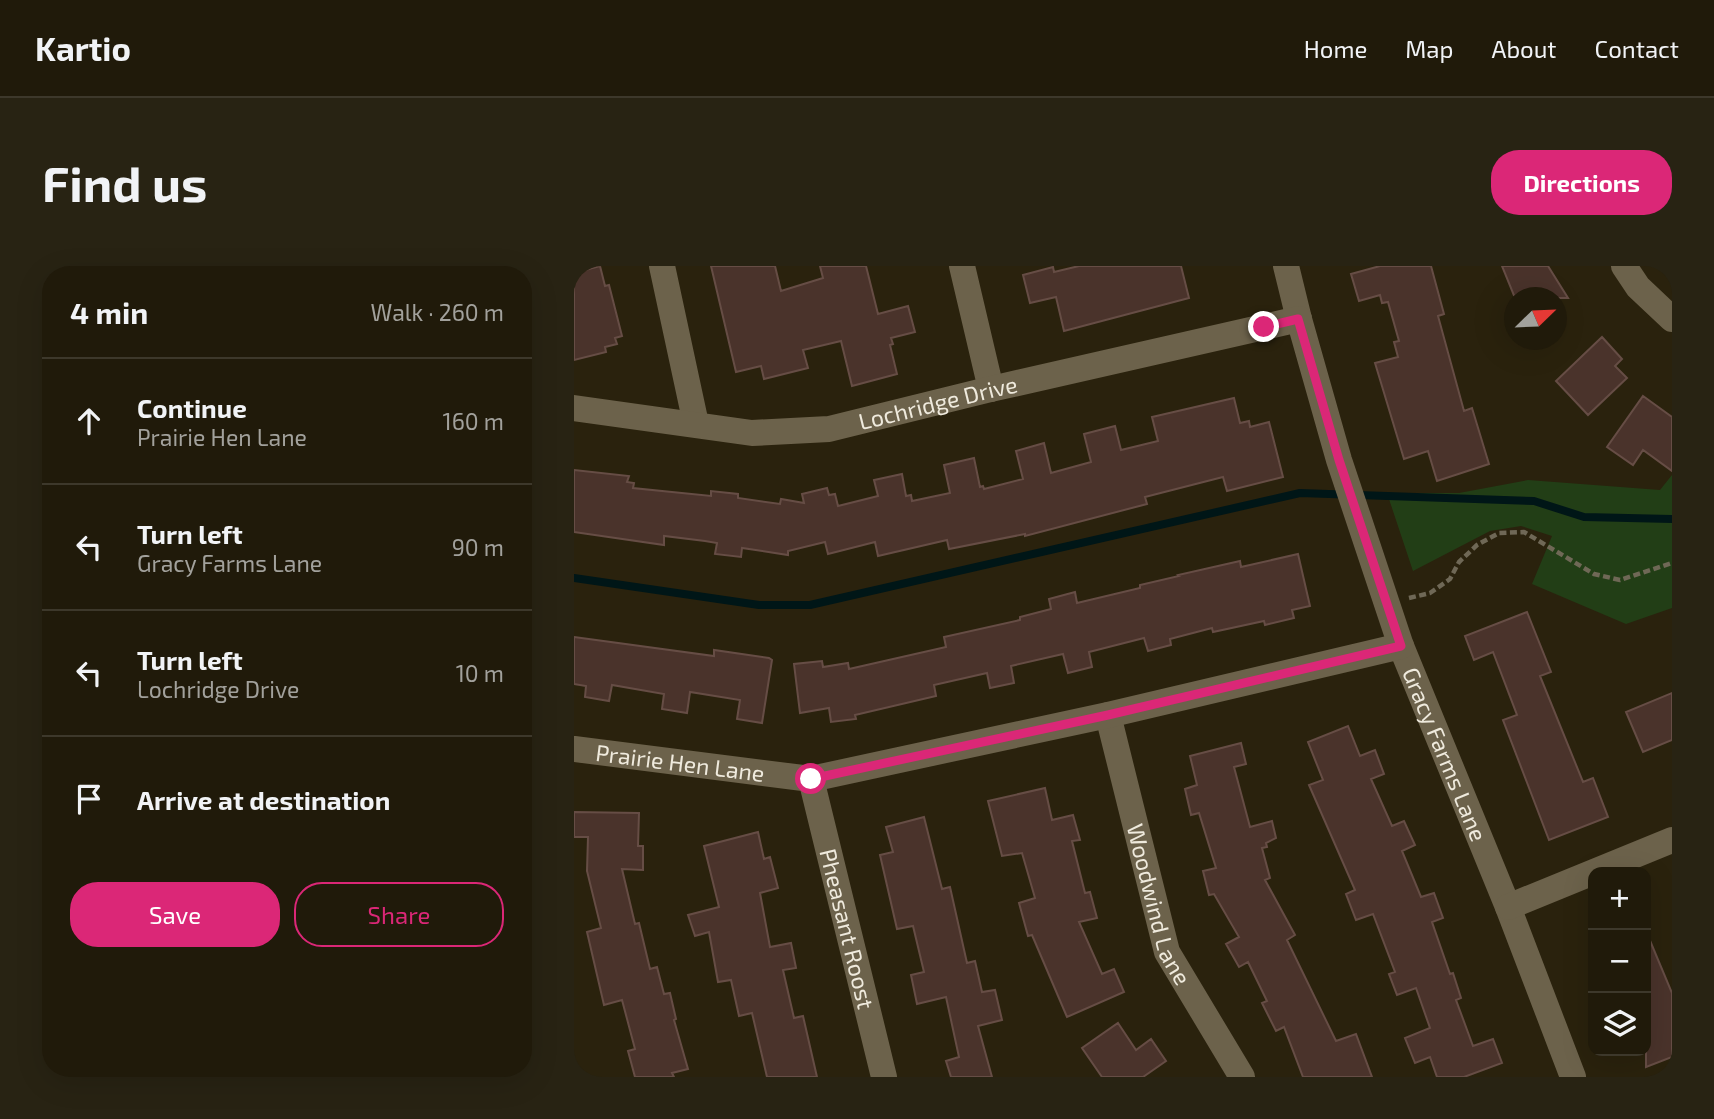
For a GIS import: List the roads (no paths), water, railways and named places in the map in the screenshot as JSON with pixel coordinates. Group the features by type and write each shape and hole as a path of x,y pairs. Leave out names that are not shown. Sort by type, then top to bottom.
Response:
{"street":[{"path":"662,266 695,424"},
{"path":"962,266 991,389"},
{"name":"Gracy Farms Lane","path":"1286,266 1298,319 1339,460 1401,646 1508,906 1573,1077"},
{"path":"1624,266 1638,287 1672,319"},
{"name":"Lochridge Drive","path":"574,408 752,433 829,429 1298,319"},
{"name":"Prairie Hen Lane","path":"574,749 811,779 1108,715 1401,646"},
{"name":"Woodwind Lane","path":"1108,715 1167,952 1242,1077"},
{"name":"Pheasant Roost","path":"811,779 884,1077"},
{"path":"1508,906 1672,840"}],"waterway":[{"path":"574,578 759,605 810,605 1300,493 1534,501 1584,517 1672,519"}]}
